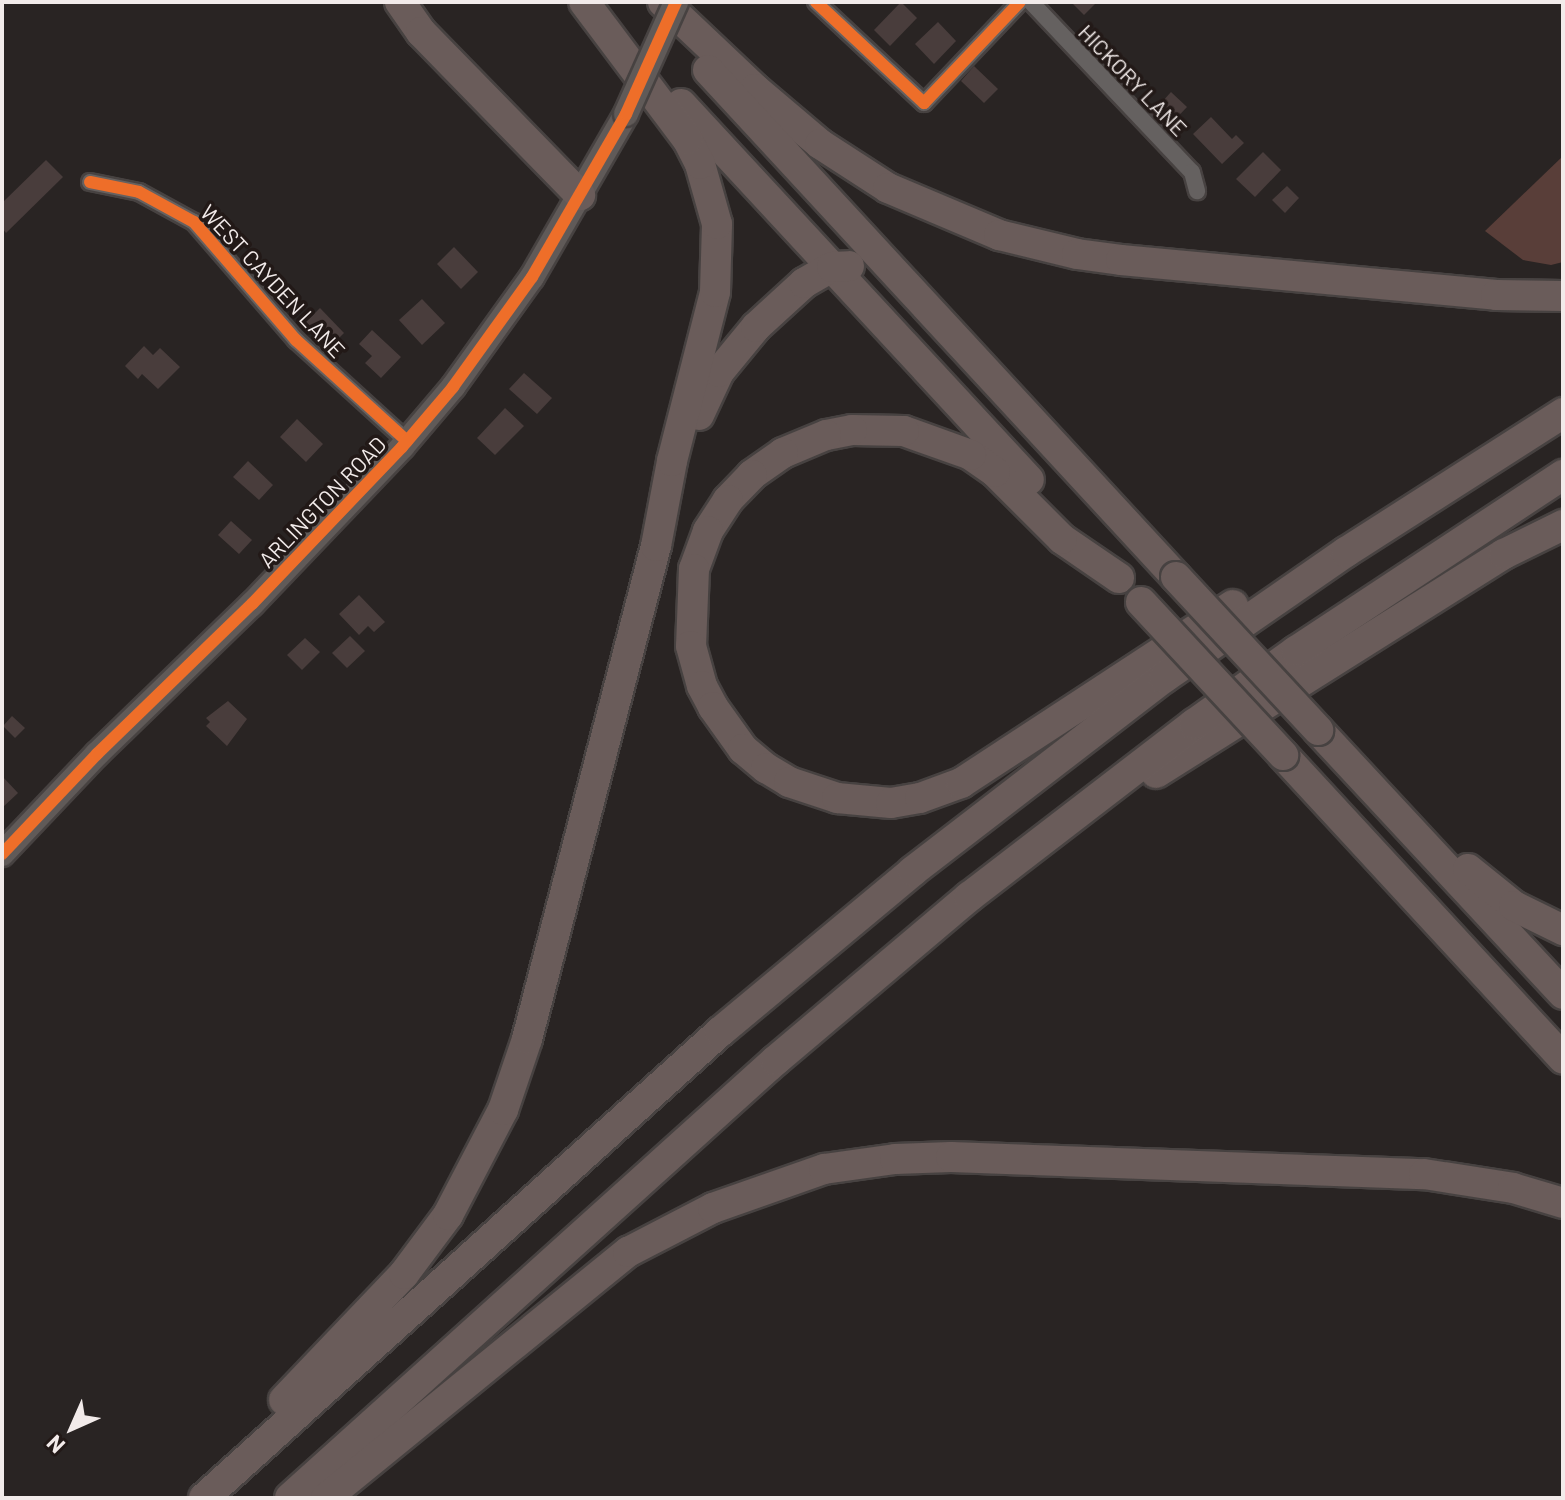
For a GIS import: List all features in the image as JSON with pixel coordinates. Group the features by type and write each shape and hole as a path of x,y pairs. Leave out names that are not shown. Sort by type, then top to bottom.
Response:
{"highway":[{"path":"400,2 421,32 580,195"},
{"path":"585,2 1563,1058"},
{"path":"585,2 687,139 708,187 717,224 715,292 672,461 656,546"},
{"path":"645,2 1563,994"},
{"path":"663,2 755,89 820,144 888,188 999,235 1077,254 1121,260 1496,295 1563,296"},
{"path":"190,1498 404,1274 448,1215 503,1110 527,1039 656,546 703,404 719,372 737,347 796,290 832,267 852,266 916,295"},
{"path":"204,1498 708,1043 863,911 1013,791 1164,678 1425,500 1563,413"},
{"path":"1119,578 1062,539 995,472 971,455 904,431 852,430 826,435 783,453 752,475 728,500 708,531 694,569 691,646 702,686 713,707 743,749 766,768 789,782 837,798 891,803 920,798 961,783 1238,602 1425,500"},
{"path":"290,1498 846,998 1044,838 1296,651 1563,475"},
{"path":"1044,838 1185,757 1504,554 1563,525"},
{"path":"1341,755 1423,833 1497,893 1531,916 1563,930"},
{"path":"326,1498 628,1252 713,1208 824,1169 895,1159 951,1157 1424,1174 1513,1188 1563,1203"}],"street":[{"name":"ARLINGTON ROAD","path":"2,854 87,763 252,604 407,441 453,387 532,277 580,195 626,114 676,2"},
{"path":"816,2 924,103 1020,2"},
{"name":"HICKORY LANE","path":"1031,2 1192,172 1197,191"},
{"name":"WEST CAYDEN LANE","path":"90,182 139,192 194,222 296,340 407,441"}],"shaded area":[{"path":"1563,156 1563,262 1551,265 1523,260 1485,231"}],"building":[{"path":"901,2 917,18 890,46 874,30"},
{"path":"1071,2 1097,2 1084,15"},
{"path":"938,22 956,41 934,64 915,44"},
{"path":"974,66 998,89 984,103 961,81"},
{"path":"1134,72 1146,83 1137,92 1126,81"},
{"path":"1171,92 1187,107 1167,128 1151,114"},
{"path":"1211,117 1232,139 1236,135 1244,143 1222,164 1193,134"},
{"path":"1263,152 1281,170 1255,197 1236,179"},
{"path":"46,160 63,177 6,233 2,228 2,203"},
{"path":"1287,186 1299,198 1285,213 1272,200"},
{"path":"454,247 478,272 461,289 437,264"},
{"path":"422,299 445,323 422,345 399,320"},
{"path":"320,308 344,333 329,348 305,323"},
{"path":"372,330 401,357 381,378 365,363 372,356 359,344"},
{"path":"144,346 153,355 160,348 180,367 158,389 142,374 138,379 125,366"},
{"path":"524,373 552,398 537,414 509,389"},
{"path":"505,408 524,426 495,455 477,438"},
{"path":"297,419 323,444 306,462 280,437"},
{"path":"248,461 273,485 259,500 233,477"},
{"path":"231,521 252,540 239,554 218,535"},
{"path":"359,595 385,622 374,632 368,626 359,635 339,614"},
{"path":"350,636 365,651 347,668 332,653"},
{"path":"305,638 320,652 302,670 287,655"},
{"path":"228,701 247,719 227,746 206,726 210,722 206,718"},
{"path":"12,716 25,728 15,738 3,726"},
{"path":"2,776 18,793 2,808"}],"cycle path":[{"path":"2,854 97,754 252,604 402,447 453,387 532,277 626,114 676,2"},
{"path":"816,2 924,103 1020,2"},
{"path":"90,182 139,192 194,222 296,340 407,441"}]}
